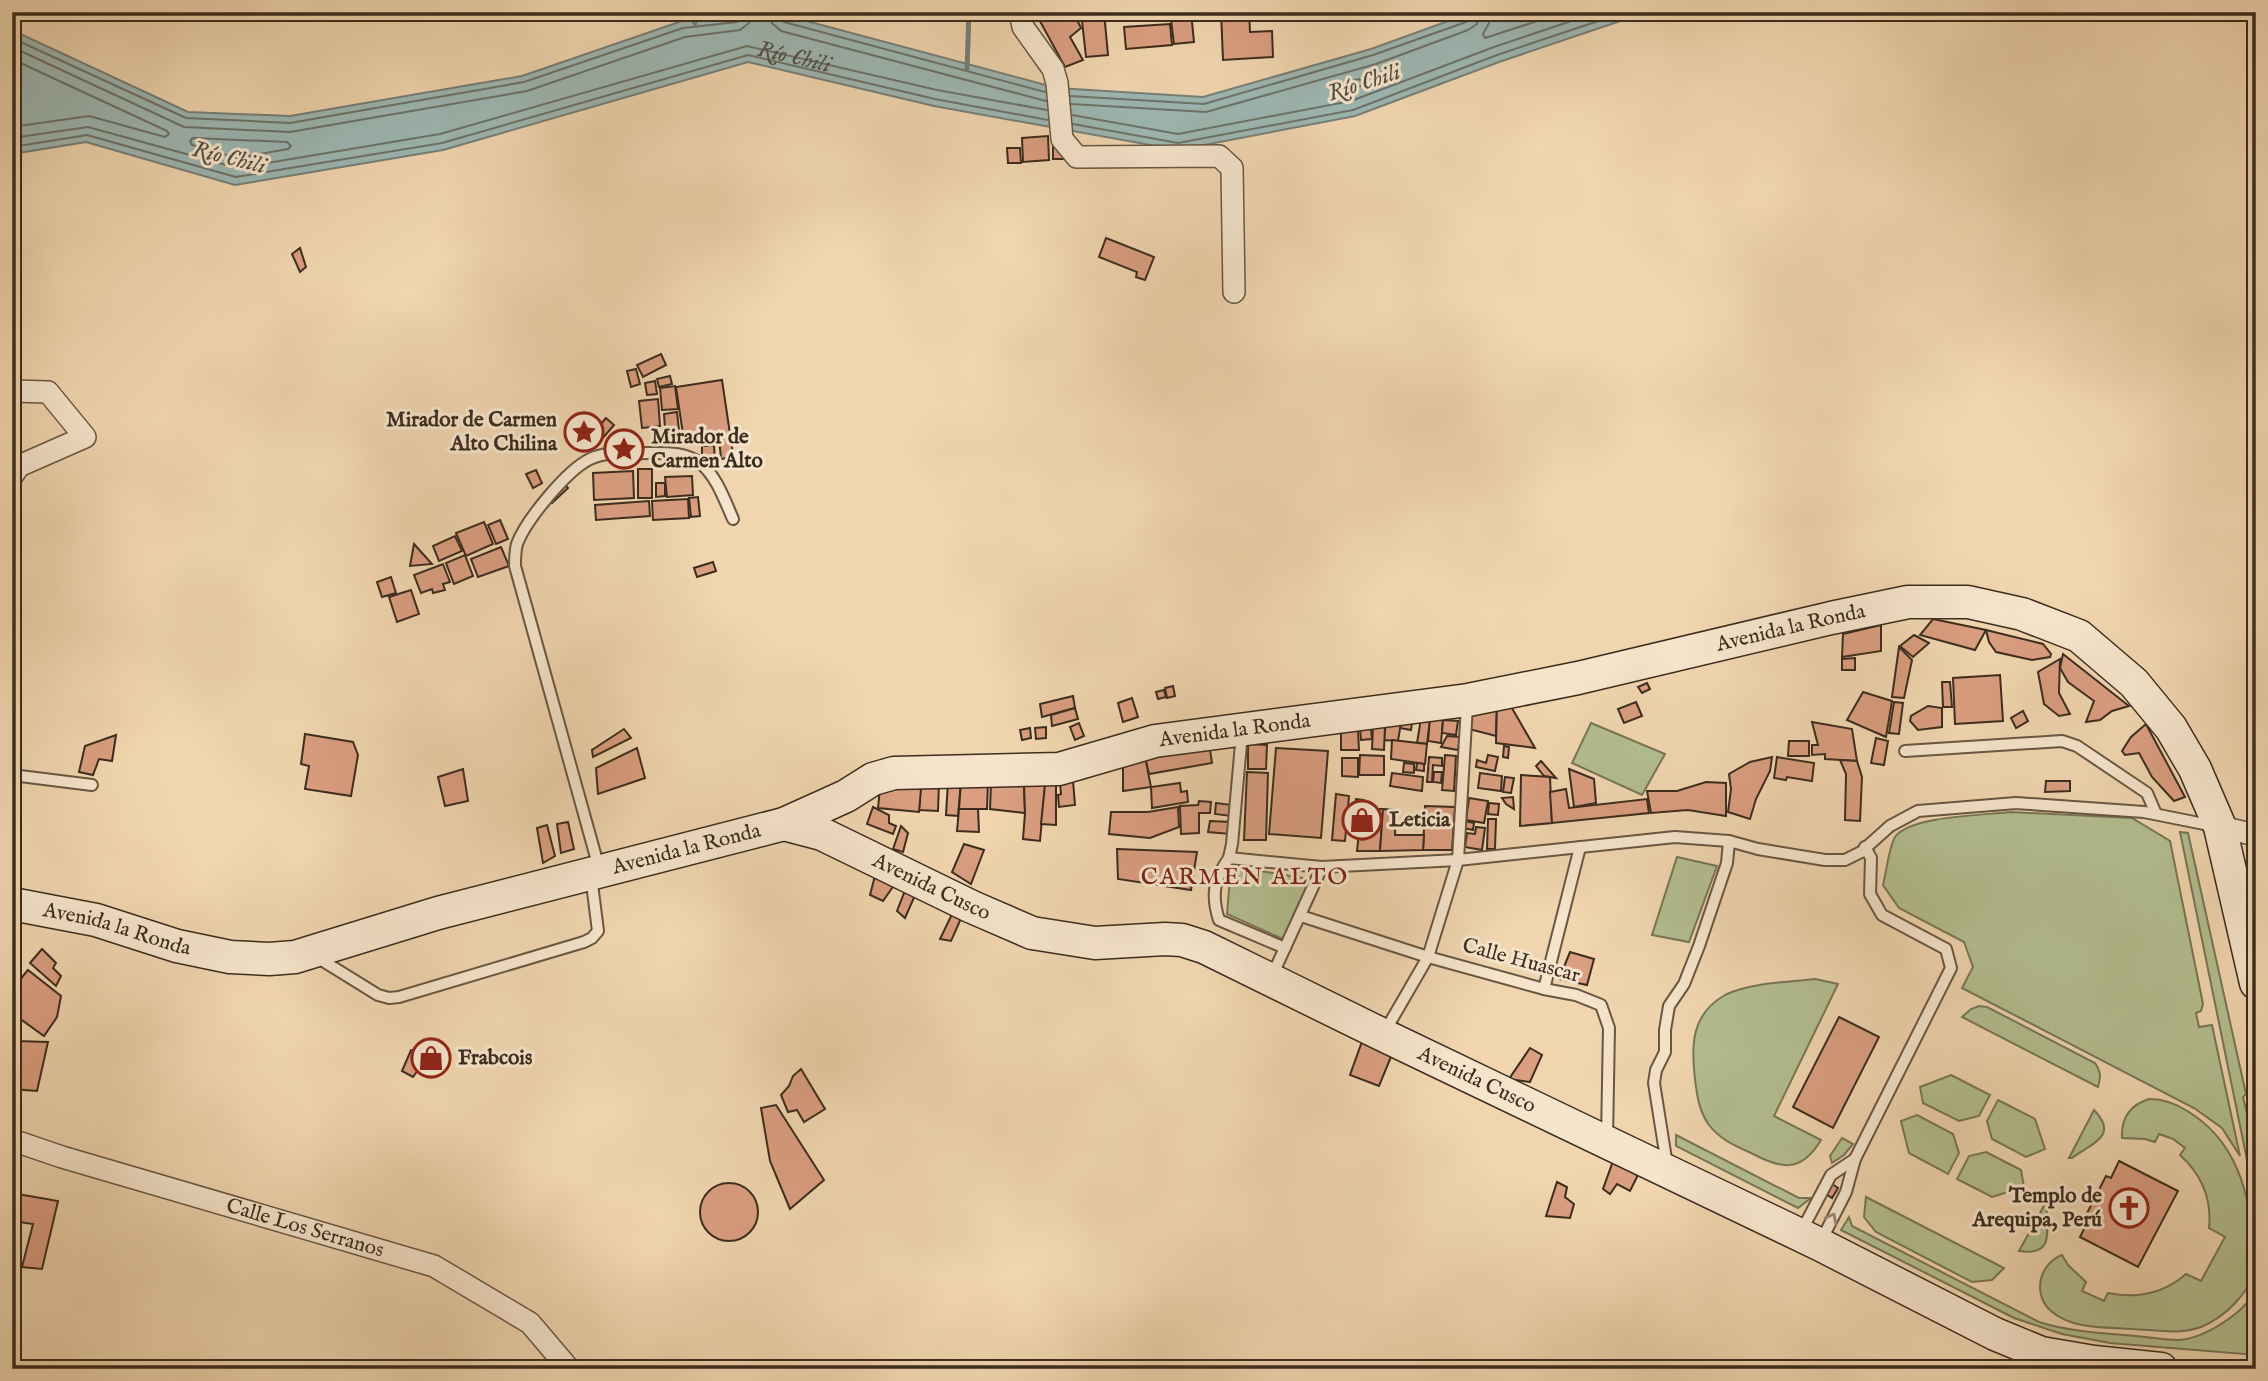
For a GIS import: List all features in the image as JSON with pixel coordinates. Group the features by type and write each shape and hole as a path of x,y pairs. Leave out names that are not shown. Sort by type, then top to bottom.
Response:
{"main road":[{"name":"Avenida la Ronda","path":"12,904 96,920 177,946 230,957 269,960 295,957 438,913 784,824 846,796 873,779 894,774 1059,769 1155,741 1468,700 1578,678 1908,602 1968,602 2022,614 2079,636 2134,683 2177,738 2195,769 2220,827 2256,983"},
{"path":"846,796 845,830 852,849"},
{"name":"Avenida Cusco","path":"784,824 822,834 1032,933 1095,943 1182,940 1212,933 1271,978 1383,1035 1810,1239 1995,1334 2041,1353 2161,1369"}],"street":[{"path":"1020,12 1023,27 1053,69 1057,83 1062,139 1077,157 1219,156 1232,168 1234,292"},
{"path":"12,391 48,392 85,437 19,466 12,476"},
{"path":"2220,827 2256,835"},
{"name":"Calle Los Serranos","path":"12,1140 434,1266 530,1323 569,1369"}],"lane":[{"path":"309,953 378,995 389,998 584,942 592,937 597,931 595,873 515,565 518,542 539,508 576,470 590,459 617,452 689,456 703,465 733,519"},
{"path":"1383,1035 1428,957 1458,860 1468,700"},
{"path":"1242,728 1232,844 1229,859 1218,874 1212,933 1285,948"},
{"path":"1905,751 2062,741 2077,746 2147,793 2156,814"},
{"path":"12,775 92,785"},
{"path":"1229,859 1322,867 1458,860 1675,837 1729,841 1758,849 1825,860 1845,860 1865,848 1890,826 1917,811 2016,803 2156,814 2220,827"},
{"path":"1668,1170 1654,1083 1656,1070 1665,1052 1669,1006 1684,984 1699,946 1727,863 1729,841"},
{"path":"1544,989 1580,847"},
{"path":"1810,1239 1846,1192 1855,1159 1951,968 1946,949 1882,915 1870,894 1871,858 1865,848"},
{"path":"1271,978 1322,867"},
{"name":"Calle Huascar","path":"1301,916 1428,957 1544,989 1576,995 1601,1005 1609,1028 1607,1141"},
{"path":"1810,1239 1831,1175 1855,1159"}],"green space":[{"path":"1591,723 1665,754 1642,795 1572,763"},
{"path":"2011,812 2132,818 2170,841 2203,1004 2201,1011 2196,1013 2199,1027 2212,1025 2240,1156 2222,1128 2194,1108 1962,988 1973,967 1964,942 1899,908 1883,885 1893,841 1903,830 1931,821"},
{"path":"2180,832 2188,833 2246,1094 2243,1097 2256,1152 2256,1204"},
{"path":"1677,857 1717,866 1689,942 1652,935"},
{"path":"1231,866 1308,879 1310,884 1285,940 1227,914"},
{"path":"1815,979 1838,984 1774,1116 1821,1140 1805,1159 1797,1163 1789,1165 1770,1162 1727,1141 1713,1130 1706,1120 1699,1103 1695,1079 1693,1055 1696,1032 1705,1012 1725,995 1757,985"},
{"path":"1979,1006 1987,1007 2095,1063 2100,1075 2098,1087 1962,1017"},
{"path":"1951,1075 1990,1095 1979,1116 1959,1121 1923,1103 1920,1087"},
{"path":"2149,1099 2165,1101 2184,1109 2203,1122 2225,1146 2245,1190 2249,1206 2256,1247 2255,1271 2247,1288 2234,1304 2201,1327 2185,1331 2167,1331 2069,1322 2051,1311 2041,1296 2043,1272 2054,1259 2062,1255 2068,1265 2086,1282 2082,1291 2104,1301 2108,1293 2139,1295 2159,1290 2186,1274 2201,1281 2225,1237 2209,1228 2207,1197 2200,1179 2180,1155 2185,1148 2173,1139 2159,1134 2155,1142 2122,1138 2123,1124 2128,1113"},
{"path":"1998,1100 2035,1119 2045,1149 2026,1157 1992,1139 1987,1121"},
{"path":"2094,1110 2101,1119 2103,1133 2094,1144 2069,1158"},
{"path":"1917,1115 1953,1134 1959,1153 1948,1174 1909,1153 1901,1121"},
{"path":"1676,1135 1799,1198 1811,1198 1798,1208 1676,1146"},
{"path":"1842,1138 1853,1144 1844,1155 1832,1163 1830,1156"},
{"path":"1986,1152 2021,1170 2024,1187 1992,1197 1957,1179 1969,1156"},
{"path":"1866,1197 2004,1268 1992,1280 1972,1282 1876,1232 1864,1217"},
{"path":"2045,1204 2047,1239 2044,1245 2031,1252 2019,1251"},
{"path":"1849,1217 1852,1226 2039,1322 2075,1330 2167,1340 2188,1338 2212,1329 2234,1314 2244,1306 2256,1287 2256,1355 2110,1343 2062,1334 2014,1318 1841,1230"}],"water":[{"name":"Río Chili","path":"767,12 1057,88 1203,97 1371,49 1473,12 1647,12 1499,62 1355,116 1178,150 934,106 748,62 443,150 235,185 86,142 12,154 12,30 188,112 290,116 522,76 682,21"}],"building":[{"path":"1035,12 1073,12 1081,28 1070,37 1083,60 1065,67"},
{"path":"1081,12 1104,12 1108,55 1086,57"},
{"path":"1126,12 1150,12 1150,13 1126,16"},
{"path":"1170,12 1191,12 1194,42 1174,44"},
{"path":"1221,12 1249,12 1250,32 1272,31 1273,57 1223,60"},
{"path":"1170,24 1172,45 1126,49 1124,27"},
{"path":"1048,136 1049,160 1023,162 1022,138"},
{"path":"1053,145 1065,145 1065,159 1053,159"},
{"path":"1007,148 1020,148 1021,163 1008,163"},
{"path":"1106,238 1154,257 1145,280 1136,277 1137,272 1099,257"},
{"path":"300,248 306,267 300,272 292,254"},
{"path":"661,354 666,365 643,377 637,365"},
{"path":"636,369 640,384 631,387 627,371"},
{"path":"670,376 672,384 659,387 657,379"},
{"path":"722,380 730,434 684,441 676,387"},
{"path":"655,381 657,394 647,395 645,383"},
{"path":"675,386 678,409 662,410 660,388"},
{"path":"658,399 660,426 642,428 639,401"},
{"path":"677,412 680,440 666,442 664,414"},
{"path":"606,418 614,425 602,439 594,432"},
{"path":"663,431 664,444 653,444 652,432"},
{"path":"731,436 733,457 721,459 719,437"},
{"path":"702,446 714,446 715,460 702,460"},
{"path":"638,469 652,469 652,498 638,498"},
{"path":"536,470 542,483 533,488 526,474"},
{"path":"633,471 634,498 594,500 593,473"},
{"path":"692,476 693,495 667,497 665,477"},
{"path":"656,483 665,483 665,496 656,497"},
{"path":"564,484 568,488 552,503 548,498"},
{"path":"698,497 700,516 691,517 689,498"},
{"path":"688,499 689,518 653,520 652,501"},
{"path":"649,501 650,516 596,520 595,505"},
{"path":"500,520 508,539 496,544 488,525"},
{"path":"484,522 493,544 466,556 456,533"},
{"path":"455,536 462,551 439,561 433,546"},
{"path":"414,544 432,564 410,566"},
{"path":"501,547 509,566 478,577 471,559"},
{"path":"465,555 473,576 454,584 446,563"},
{"path":"713,562 716,571 697,577 694,568"},
{"path":"443,564 450,582 443,584 445,590 433,593 432,589 421,593 414,575"},
{"path":"391,577 396,593 382,597 377,582"},
{"path":"411,590 419,614 397,622 389,597"},
{"path":"1933,619 1986,630 1975,650 1920,635"},
{"path":"1881,625 1881,651 1842,657 1843,634"},
{"path":"1986,630 2043,644 2051,654 2050,657 2032,660 1996,652 1989,642"},
{"path":"1914,635 1929,643 1913,657 1900,646"},
{"path":"1899,647 1912,660 1904,698 1892,697"},
{"path":"2063,654 2129,706 2112,711 2100,720 2086,722 2094,701 2068,682 2060,668"},
{"path":"1855,658 1855,670 1842,670 1842,659"},
{"path":"2060,659 2059,693 2070,714 2059,716 2044,704 2038,672"},
{"path":"2000,675 2003,721 1955,724 1953,678"},
{"path":"1942,682 1950,682 1952,707 1943,707"},
{"path":"1647,683 1650,689 1642,693 1638,687"},
{"path":"1173,686 1175,696 1167,698 1165,688"},
{"path":"1164,690 1166,697 1158,699 1156,692"},
{"path":"1863,692 1892,701 1886,737 1847,720"},
{"path":"1073,696 1075,708 1042,717 1040,704"},
{"path":"1132,698 1138,717 1123,722 1118,703"},
{"path":"1636,702 1642,716 1624,723 1618,709"},
{"path":"1894,702 1903,703 1899,734 1889,733"},
{"path":"1470,703 1497,703 1496,736 1469,729"},
{"path":"1497,703 1509,703 1535,748 1496,743"},
{"path":"1928,706 1942,708 1942,727 1918,730 1910,721 1911,716"},
{"path":"1075,708 1078,719 1052,726 1051,715"},
{"path":"2023,711 2028,721 2016,728 2011,718"},
{"path":"1402,715 1413,716 1411,730 1400,728"},
{"path":"1421,718 1430,719 1427,744 1417,743"},
{"path":"1430,719 1443,720 1441,743 1428,741"},
{"path":"1443,720 1458,721 1456,735 1442,733"},
{"path":"1386,722 1401,723 1398,741 1384,740"},
{"path":"1812,722 1852,729 1857,761 1825,759 1825,754 1812,755 1812,745 1818,745"},
{"path":"1079,723 1084,736 1075,740 1070,727"},
{"path":"2146,724 2185,797 2174,801 2152,777 2139,753 2125,755 2122,751 2131,737"},
{"path":"1373,726 1385,726 1384,750 1372,749"},
{"path":"1046,727 1046,738 1036,739 1035,728"},
{"path":"1030,728 1031,738 1022,740 1020,730"},
{"path":"1371,728 1372,739 1361,740 1360,729"},
{"path":"624,729 631,738 593,757 592,750"},
{"path":"1358,730 1359,750 1341,750 1341,731"},
{"path":"12,733 20,734 15,770 12,770"},
{"path":"305,734 353,742 358,755 351,796 305,789 309,766 301,764"},
{"path":"116,735 112,761 99,759 93,775 79,772 85,746"},
{"path":"1447,736 1460,737 1458,750 1441,747"},
{"path":"1876,738 1888,741 1884,765 1871,763"},
{"path":"1392,740 1427,744 1425,764 1391,759"},
{"path":"1789,741 1809,741 1809,756 1788,756"},
{"path":"1209,743 1212,763 1149,774 1145,757"},
{"path":"1248,744 1267,745 1266,769 1248,769"},
{"path":"1504,746 1509,747 1508,758 1503,757"},
{"path":"637,748 645,778 598,794 596,768"},
{"path":"1276,748 1328,751 1321,838 1269,834"},
{"path":"1360,755 1384,756 1384,775 1359,775"},
{"path":"1445,755 1456,756 1454,791 1442,790"},
{"path":"1488,755 1498,757 1495,771 1476,767 1477,760 1486,763"},
{"path":"1145,757 1151,787 1123,791 1123,763"},
{"path":"1429,757 1442,758 1442,766 1433,765 1432,782 1427,782"},
{"path":"1772,757 1770,771 1756,799 1750,819 1728,812 1731,789 1729,774 1750,762"},
{"path":"1777,757 1814,763 1812,781 1774,778"},
{"path":"1342,758 1358,758 1358,777 1342,776"},
{"path":"1840,760 1857,761 1862,777 1860,821 1845,820 1846,774"},
{"path":"1541,761 1556,778 1544,776 1536,766"},
{"path":"1404,763 1414,764 1414,773 1403,772"},
{"path":"1417,763 1424,764 1424,771 1416,770"},
{"path":"463,769 468,801 445,806 438,777"},
{"path":"1569,769 1594,779 1596,803 1574,807"},
{"path":"1247,772 1268,773 1266,840 1244,840"},
{"path":"1434,772 1442,772 1441,783 1433,782"},
{"path":"1392,773 1423,777 1422,791 1390,786"},
{"path":"1480,773 1502,776 1501,791 1478,788"},
{"path":"1521,775 1550,777 1552,823 1520,826"},
{"path":"1505,777 1514,778 1511,793 1503,792"},
{"path":"948,781 961,782 958,816 946,815"},
{"path":"1073,781 1075,805 1059,807 1060,783"},
{"path":"2046,781 2070,781 2070,791 2045,792"},
{"path":"921,782 939,783 938,811 919,810"},
{"path":"961,782 988,782 987,809 959,809"},
{"path":"1706,782 1726,783 1726,816 1688,810 1651,813 1647,791 1677,791"},
{"path":"991,783 1024,784 1025,813 990,809"},
{"path":"1180,783 1181,792 1187,791 1188,802 1152,808 1151,787"},
{"path":"1024,784 1045,785 1040,841 1023,839"},
{"path":"1045,785 1056,785 1056,825 1041,824"},
{"path":"893,786 921,789 919,812 878,808 880,788"},
{"path":"1566,789 1569,808 1647,799 1649,813 1552,823 1550,792"},
{"path":"1336,794 1349,796 1345,841 1332,840"},
{"path":"1513,797 1514,809 1502,798"},
{"path":"1469,798 1488,801 1484,823 1466,820"},
{"path":"1356,799 1364,800 1361,823 1353,823"},
{"path":"1199,801 1211,802 1210,813 1199,813 1199,833 1181,834 1180,806 1198,805"},
{"path":"1216,803 1232,805 1231,816 1215,814"},
{"path":"1489,803 1499,804 1498,815 1488,814"},
{"path":"1425,806 1455,807 1452,850 1423,850"},
{"path":"873,807 889,815 889,823 896,826 893,834 867,824"},
{"path":"1178,807 1179,827 1150,838 1109,834 1111,812 1148,812"},
{"path":"959,809 978,809 979,832 957,831"},
{"path":"1363,809 1383,809 1380,851 1357,851 1359,832 1352,831 1353,823 1361,823"},
{"path":"1383,809 1396,810 1395,835 1424,835 1423,850 1380,851"},
{"path":"1488,819 1496,819 1495,849 1487,849"},
{"path":"1210,821 1231,822 1230,834 1208,832"},
{"path":"1465,821 1474,823 1473,830 1464,828"},
{"path":"568,822 574,849 561,853 557,824"},
{"path":"547,825 555,856 543,863 537,828"},
{"path":"901,826 908,833 903,852 893,849"},
{"path":"1476,827 1485,828 1482,850 1465,847 1467,833 1475,834"},
{"path":"964,844 984,850 971,884 952,872"},
{"path":"1117,849 1197,852 1191,890 1118,879"},
{"path":"876,872 897,881 883,901 870,895"},
{"path":"906,888 916,893 905,918 897,911"},
{"path":"954,910 963,914 951,941 940,939"},
{"path":"42,949 56,963 53,968 61,976 56,986 30,963"},
{"path":"1570,952 1594,959 1587,985 1559,979"},
{"path":"28,970 61,996 57,1017 44,1036 12,1013 12,989"},
{"path":"1839,1017 1879,1037 1833,1128 1793,1107"},
{"path":"1364,1036 1393,1052 1379,1086 1350,1075"},
{"path":"431,1040 444,1045 434,1071 421,1066 413,1077 402,1071 411,1050 426,1052"},
{"path":"15,1041 48,1042 37,1091 12,1089"},
{"path":"1530,1048 1542,1055 1530,1082 1509,1079"},
{"path":"801,1069 825,1109 804,1122 797,1110 788,1112 781,1095"},
{"path":"776,1105 824,1180 790,1209 770,1161 761,1108"},
{"path":"1613,1161 1639,1173 1630,1191 1617,1184 1610,1194 1603,1189"},
{"name":"Templo de Arequipa, Perú","path":"2119,1161 2178,1191 2138,1267 2080,1237 2088,1221 2084,1219 2106,1176 2111,1178"},
{"path":"1557,1182 1567,1187 1565,1197 1574,1204 1570,1218 1546,1216"},
{"path":"729,1183 750,1191 758,1212 750,1233 729,1241 708,1233 700,1212 708,1191"},
{"path":"1832,1184 1838,1188 1832,1198 1826,1194"},
{"path":"12,1193 58,1201 42,1269 22,1267 33,1224 12,1221"}],"waterway":[{"path":"686,12 695,23"},
{"path":"967,69 969,12"}],"place":[{"name":"Mirador de Carmen Alto Chilina","path":"584,432"},
{"name":"Mirador de Carmen Alto","path":"624,449"},
{"name":"Leticia","path":"1362,820"},
{"name":"Frabcois","path":"431,1058"},
{"name":"Templo de Arequipa, Perú","path":"2129,1208"}],"district":[{"name":"CARMEN ALTO","path":"1245,877"}]}
